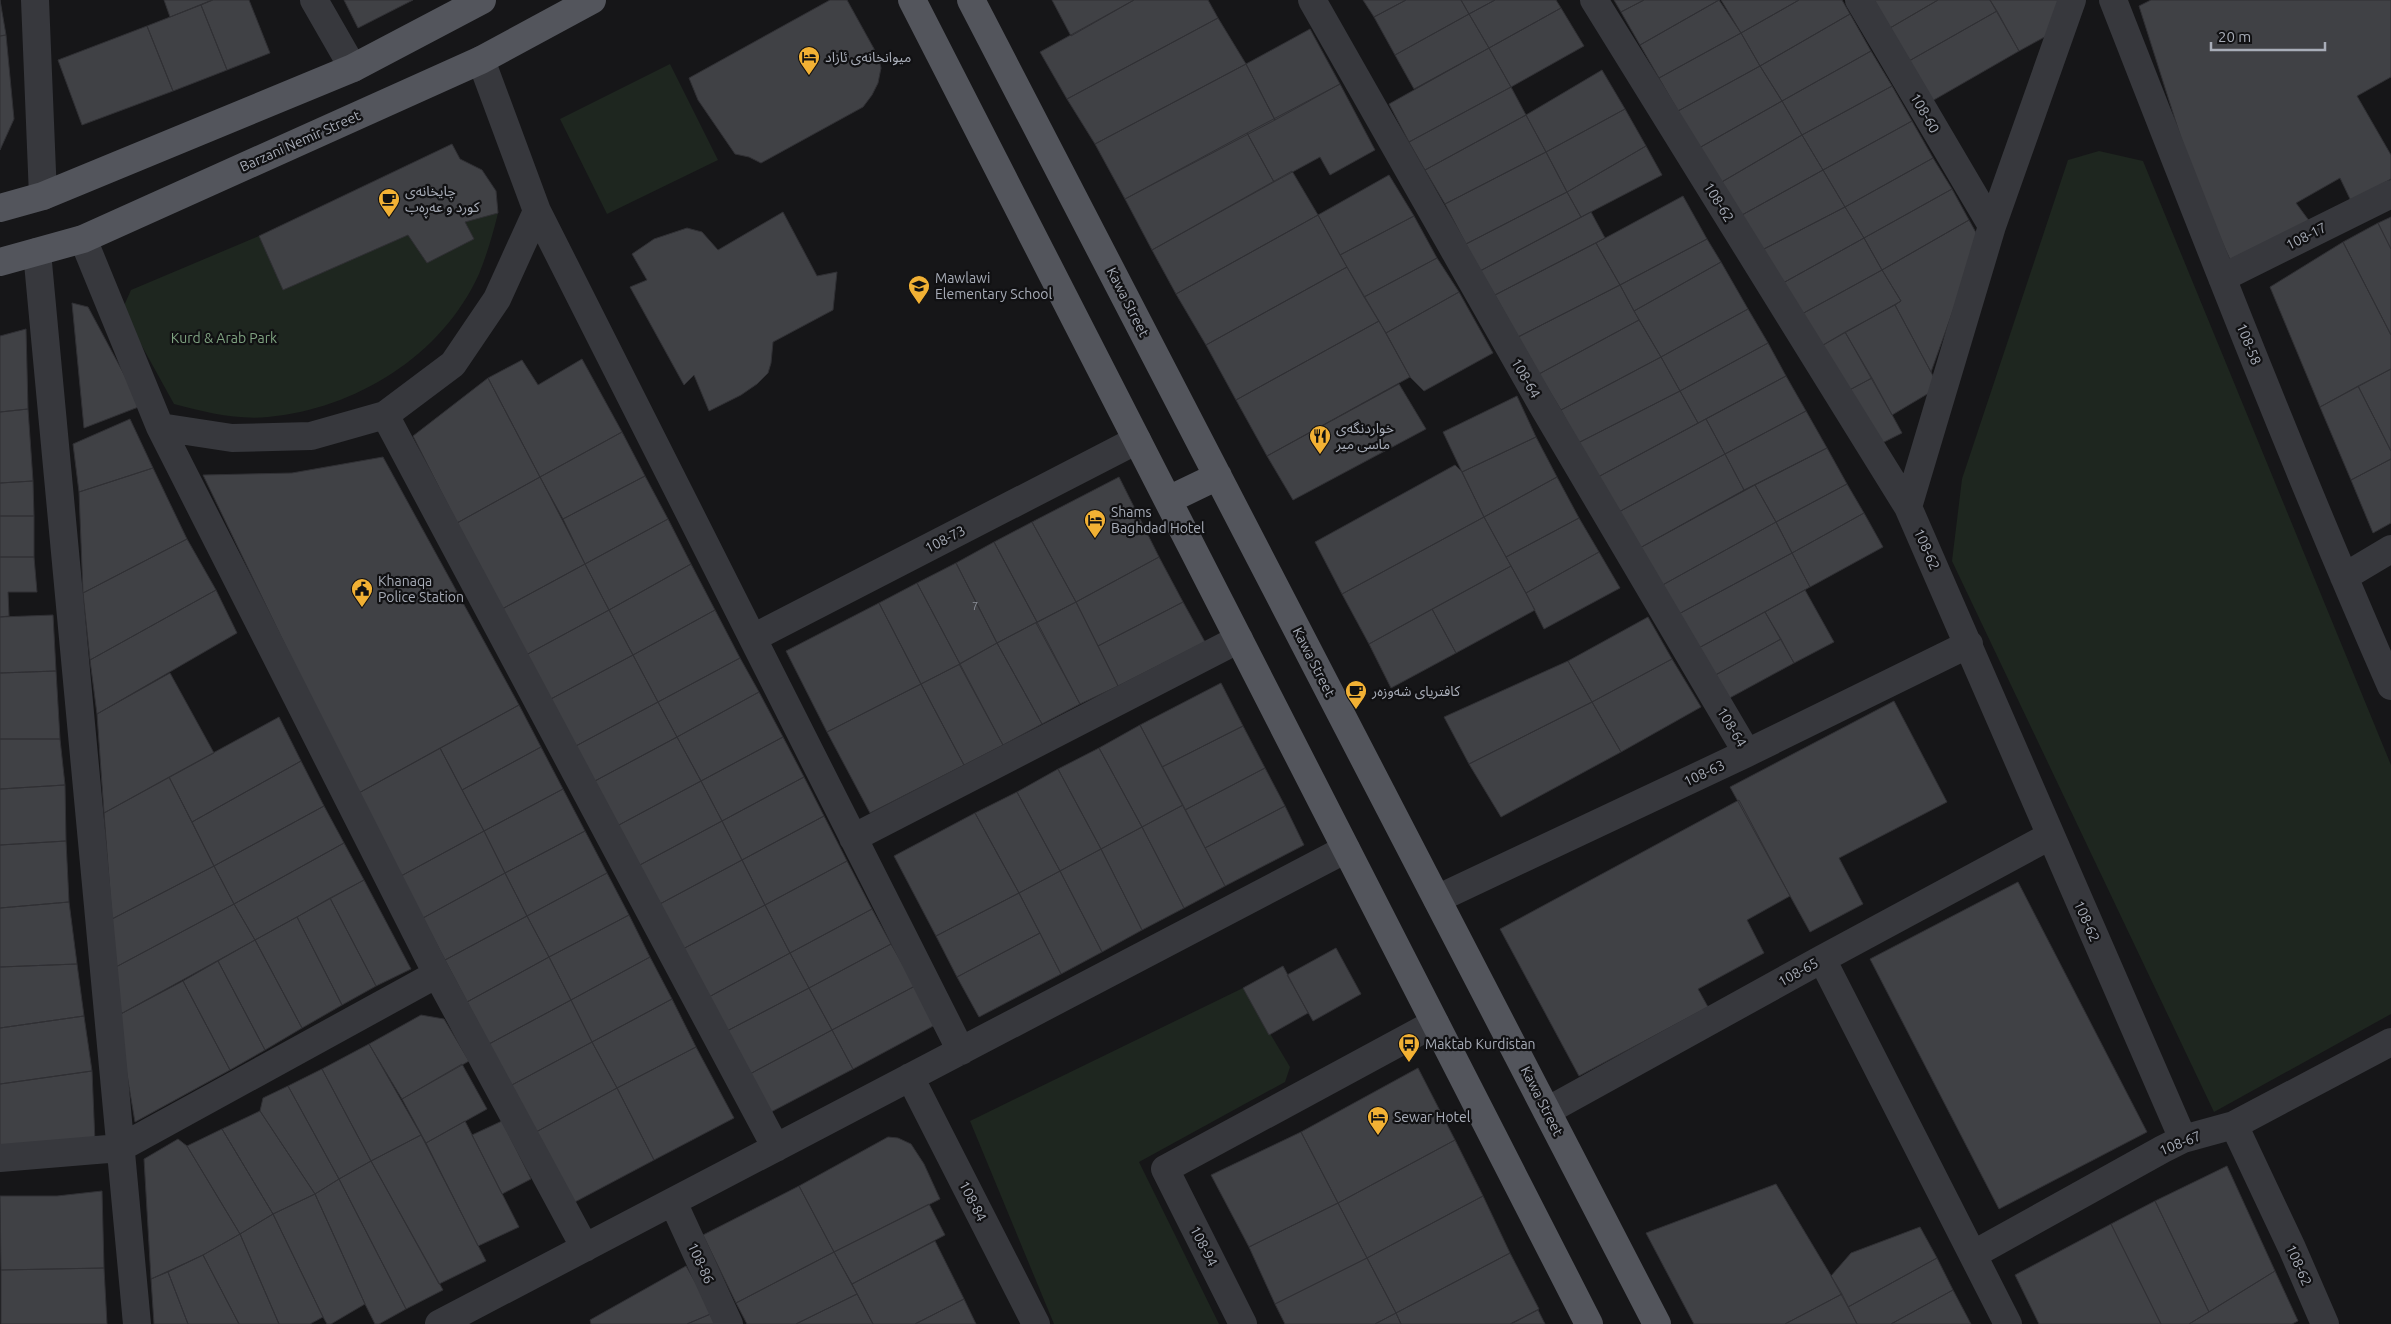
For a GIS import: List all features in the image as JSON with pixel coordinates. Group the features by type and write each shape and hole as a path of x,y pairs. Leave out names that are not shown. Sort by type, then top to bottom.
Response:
{"main road":[{"path":"0,208 43,196 353,68 482,0"},
{"name":"Barzani Nemir Street","path":"0,262 82,239 481,60 592,0"},
{"path":"912,0 1589,1324"},
{"name":"Kawa Street","path":"971,0 1658,1324"},
{"path":"1168,500 1218,476"}],"street":[{"path":"35,0 43,196"},
{"path":"314,0 353,68"},
{"name":"108-64","path":"1312,0 1540,403 1747,753"},
{"name":"108-62","path":"1594,0 1908,508 1969,644 2050,836 2183,1139"},
{"name":"108-60","path":"1859,0 1992,226"},
{"path":"1908,508 1992,226 2072,0"},
{"name":"108-58","path":"2112,0 2222,278 2344,577 2391,686"},
{"path":"481,60 537,211 960,1051"},
{"name":"108-17","path":"2222,278 2391,194"},
{"path":"160,427 232,438 310,436 385,414 454,364 497,299 537,211"},
{"path":"82,239 160,427 437,974 585,1248"},
{"path":"37,252 137,1324"},
{"path":"385,414 776,1148"},
{"name":"108-73","path":"753,638 1137,440"},
{"path":"2344,577 2391,549"},
{"path":"853,838 1239,639"},
{"name":"108-63","path":"1437,899 1747,753 1969,644"},
{"name":"108-65","path":"1547,1111 2050,836"},
{"path":"439,1324 1346,849"},
{"path":"1822,959 2008,1324"},
{"path":"0,1158 120,1148 437,974"},
{"name":"108-94","path":"1243,1324 1165,1169 1436,1023"},
{"name":"108-67","path":"1974,1254 2183,1139 2234,1125 2391,1042"},
{"name":"108-84","path":"910,1077 1036,1324"},
{"name":"108-62","path":"2234,1125 2292,1248 2325,1324"},
{"name":"108-86","path":"673,1202 729,1324"}],"green space":[{"path":"670,64 718,160 607,214 560,119"},
{"path":"2099,151 2143,161 2391,765 2391,1014 2214,1112 1952,561 1962,479 2068,160"},
{"name":"Kurd & Arab Park","path":"498,213 490,244 479,274 463,303 443,330 419,353 392,373 363,390 332,403 301,412 256,418 209,412 174,404 122,310 131,290 259,236 283,290 408,235 427,263 474,239 465,222"},
{"path":"1243,988 1290,1067 1285,1082 1139,1162 1219,1324 1054,1324 970,1121"}],"building":[{"path":"0,0 6,35 0,36"},
{"path":"164,0 212,0 170,17"},
{"path":"213,0 249,0 270,53 227,70 201,5"},
{"path":"344,0 413,0 358,28"},
{"path":"830,0 847,0 878,56 881,68 878,83 872,95 863,107 761,163 749,157 735,154 698,100 689,78"},
{"path":"1052,0 1134,0 1071,36"},
{"path":"1134,0 1208,0 1218,18 1067,99 1040,52"},
{"path":"1363,0 1406,0 1374,17"},
{"path":"1406,0 1461,0 1469,14 1395,55 1374,17"},
{"path":"1461,0 1495,0 1469,14"},
{"path":"1495,0 1556,0 1561,8 1489,48 1469,14"},
{"path":"1614,0 1644,0 1621,12"},
{"path":"1644,0 1719,0 1640,45 1621,12"},
{"path":"1719,0 1741,33 1659,78 1640,45"},
{"path":"1721,0 1799,0 1741,33"},
{"path":"1799,0 1842,0 1850,14 1760,66 1741,33"},
{"path":"1874,0 1938,0 1890,28"},
{"path":"1938,0 1990,0 1997,11 1909,61 1890,28"},
{"path":"1990,0 2062,0 2050,34 2019,51"},
{"path":"2151,0 2391,0 2391,77 2357,96 2391,155 2391,179 2351,201 2340,178 2296,203 2310,222 2232,264 2195,182 2139,6"},
{"path":"201,5 227,70 173,91 147,26"},
{"path":"1561,8 1584,46 1511,87 1489,48"},
{"path":"1997,11 2019,51 1932,101 1909,61"},
{"path":"1469,14 1489,48 1414,89 1395,55"},
{"path":"1850,14 1871,51 1782,101 1760,66"},
{"path":"1218,18 1246,64 1095,144 1067,99"},
{"path":"147,26 173,91 82,125 58,60"},
{"path":"1310,29 1340,84 1275,120 1246,64"},
{"path":"1741,33 1760,66 1678,111 1659,78"},
{"path":"6,35 14,119 0,150 0,36"},
{"path":"1489,48 1511,87 1409,142 1389,104"},
{"path":"1871,51 1892,86 1802,135 1782,101"},
{"path":"1246,64 1275,120 1125,199 1095,144"},
{"path":"1760,66 1782,101 1699,148 1678,111"},
{"path":"1602,70 1625,109 1546,152 1526,115"},
{"path":"1340,84 1375,150 1330,175 1320,157 1274,182 1247,133"},
{"path":"1892,86 1912,121 1823,170 1802,135"},
{"path":"1511,87 1526,115 1425,170 1409,142"},
{"path":"1782,101 1802,135 1720,183 1699,148"},
{"path":"1625,109 1646,146 1567,192 1546,152"},
{"path":"1526,115 1546,152 1445,204 1425,170"},
{"path":"1912,121 1933,158 1845,207 1823,170"},
{"path":"1247,133 1274,182 1152,250 1125,199"},
{"path":"1802,135 1823,170 1742,215 1720,183"},
{"name":"چایخانەی کورد و عەڕەب","path":"452,144 460,159 482,170 496,191 498,213 465,222 474,239 427,263 408,235 283,290 259,236"},
{"path":"1646,146 1662,175 1581,217 1567,192"},
{"path":"1546,152 1567,192 1466,244 1445,204"},
{"path":"1933,158 1952,189 1864,238 1845,207"},
{"path":"1823,170 1845,207 1762,250 1742,215"},
{"path":"1292,171 1318,215 1176,294 1152,250"},
{"path":"1389,175 1414,216 1340,255 1318,215"},
{"path":"1952,189 1969,220 1882,270 1864,238"},
{"path":"1567,192 1581,217 1480,271 1466,244"},
{"path":"1683,196 1707,239 1620,285 1596,243"},
{"path":"1845,207 1864,238 1783,283 1762,250"},
{"path":"783,212 817,276 837,272 833,310 773,342 768,373 757,384 741,395 709,411 694,375 684,385 630,287 647,280 632,254 654,239 687,228 702,232 718,250"},
{"path":"1591,212 1605,238 1495,295 1480,271"},
{"path":"1318,215 1347,267 1206,345 1176,294"},
{"path":"1414,216 1437,258 1364,297 1340,255"},
{"path":"2391,217 2391,249 2378,223"},
{"path":"1969,220 1979,238 1931,372 1895,305 1901,301 1882,270"},
{"path":"2378,223 2391,249 2391,335 2343,242"},
{"path":"1864,238 1882,270 1800,315 1783,283"},
{"path":"1707,239 1721,262 1634,311 1620,285"},
{"path":"2343,242 2391,335 2391,369 2320,407 2270,287"},
{"path":"1596,243 1620,285 1518,337 1495,295"},
{"path":"1437,258 1459,292 1386,333 1364,297"},
{"path":"1721,262 1748,309 1661,357 1634,311"},
{"path":"1347,267 1379,321 1236,400 1206,345"},
{"path":"1882,270 1901,301 1818,348 1800,315"},
{"path":"1620,285 1639,320 1539,374 1518,337"},
{"path":"1459,292 1493,353 1424,391 1410,377 1386,333"},
{"path":"72,303 88,307 141,406 84,428"},
{"path":"1895,305 1939,387 1892,415 1845,332"},
{"path":"1748,309 1768,343 1680,391 1661,357"},
{"path":"1639,320 1661,357 1561,410 1539,374"},
{"path":"1379,321 1410,377 1267,456 1236,400"},
{"path":"26,329 28,409 0,412 0,336"},
{"path":"1845,332 1872,378 1842,394 1818,348"},
{"path":"1768,343 1786,376 1698,423 1680,391"},
{"path":"1661,357 1680,391 1578,443 1561,410"},
{"path":"582,359 622,432 540,477 488,378 522,360 538,385"},
{"path":"2391,369 2391,451 2358,386"},
{"path":"1786,376 1806,411 1725,454 1706,419"},
{"path":"488,378 540,477 457,523 413,436"},
{"path":"1872,378 1902,433 1878,445 1842,394"},
{"path":"1399,384 1426,429 1293,500 1267,456"},
{"path":"2358,386 2391,451 2391,459 2351,480 2320,407"},
{"path":"1680,391 1698,423 1598,477 1578,443"},
{"path":"1517,396 1536,437 1462,472 1443,432"},
{"path":"28,409 33,481 0,483 0,412"},
{"path":"1806,411 1827,448 1744,490 1725,454"},
{"path":"130,419 153,468 79,492 73,444"},
{"path":"1706,419 1725,454 1617,513 1598,477"},
{"path":"622,432 645,476 563,519 540,477"},
{"path":"1536,437 1557,477 1484,517 1462,472"},
{"path":"1827,448 1847,484 1776,522 1755,485"},
{"path":"1725,454 1744,490 1638,549 1617,513"},
{"path":"383,457 519,705 357,794 203,475 292,473"},
{"path":"2391,459 2391,523 2373,533 2351,480"},
{"path":"1455,465 1462,472 1484,517 1342,594 1315,542"},
{"path":"153,468 187,539 83,593 79,492"},
{"path":"645,476 668,519 585,564 563,519"},
{"path":"540,477 585,564 502,609 457,523"},
{"path":"1119,477 1159,557 1076,602 1032,522"},
{"path":"1557,477 1579,518 1506,557 1484,517"},
{"path":"33,481 34,516 0,516 0,483"},
{"path":"1847,484 1864,513 1792,553 1776,522"},
{"path":"1755,485 1776,522 1659,587 1638,549"},
{"path":"1864,513 1883,547 1810,587 1792,553"},
{"path":"0,516 34,516 34,557 0,557"},
{"path":"1484,517 1511,566 1369,644 1342,594"},
{"path":"1579,518 1599,552 1526,593 1506,557"},
{"path":"668,519 691,564 609,610 585,564"},
{"path":"1032,522 1076,602 1037,622 994,542"},
{"path":"1776,522 1792,553 1675,616 1659,587"},
{"path":"187,539 216,590 90,660 83,593"},
{"path":"994,542 1037,622 997,643 956,563"},
{"path":"1599,552 1620,588 1544,629 1526,593"},
{"path":"1792,553 1810,587 1695,650 1675,616"},
{"path":"0,557 34,557 37,592 8,592 9,616 0,617"},
{"path":"1159,557 1183,602 1098,646 1076,602"},
{"path":"956,563 997,643 960,664 917,583"},
{"path":"585,564 609,610 526,655 502,609"},
{"path":"691,564 715,610 633,655 609,610"},
{"path":"1511,566 1535,610 1456,653 1432,609"},
{"path":"917,583 960,664 921,684 879,603"},
{"path":"216,590 237,633 97,714 90,660"},
{"path":"1805,590 1834,642 1794,663 1765,612"},
{"path":"1076,602 1118,686 1080,704 1036,623"},
{"path":"1183,602 1205,642 1118,686 1098,646"},
{"path":"879,603 921,684 827,732 786,651"},
{"path":"1432,609 1456,653 1391,688 1369,644"},
{"path":"609,610 633,655 549,700 526,655"},
{"path":"715,610 740,658 658,702 633,655"},
{"path":"1765,612 1781,639 1710,678 1695,650"},
{"path":"53,615 56,671 0,673 0,617"},
{"path":"1648,617 1672,659 1592,702 1568,661"},
{"path":"1037,622 1080,704 1042,724 997,643"},
{"path":"1781,639 1794,663 1724,701 1710,678"},
{"path":"997,643 1042,724 1003,745 959,664"},
{"path":"633,655 658,702 574,747 549,700"},
{"path":"740,658 759,692 677,737 658,702"},
{"path":"1672,659 1701,707 1621,752 1592,702"},
{"path":"1568,661 1592,702 1469,764 1444,717"},
{"path":"960,664 1003,745 964,765 921,684"},
{"path":"56,671 60,739 0,739 0,673"},
{"path":"170,673 214,753 104,813 97,714"},
{"path":"1221,683 1243,726 1162,767 1140,725"},
{"path":"921,684 964,765 870,813 827,732"},
{"path":"759,692 783,737 701,781 677,737"},
{"path":"1894,701 1947,802 1839,858 1863,904 1810,932 1730,787"},
{"path":"658,702 677,737 593,782 574,747"},
{"path":"1592,702 1621,752 1501,817 1469,764"},
{"path":"519,705 541,747 462,790 440,748"},
{"path":"279,717 301,761 192,822 169,777"},
{"path":"1140,725 1183,805 1142,827 1099,748"},
{"path":"1243,726 1265,768 1185,810 1162,767"},
{"path":"677,737 701,781 617,826 593,782"},
{"path":"783,737 804,777 722,821 701,781"},
{"path":"0,739 60,739 65,785 0,789"},
{"path":"541,747 563,789 484,831 462,790"},
{"path":"440,748 484,831 401,876 357,794"},
{"path":"1099,748 1142,827 1101,849 1058,769"},
{"path":"301,761 324,806 214,866 192,822"},
{"path":"1265,768 1285,806 1205,848 1185,810"},
{"path":"1058,769 1101,849 1060,871 1017,792"},
{"path":"169,777 214,866 112,919 104,813"},
{"path":"804,777 824,816 742,860 722,821"},
{"path":"701,781 722,821 638,866 617,826"},
{"path":"65,785 66,841 0,845 0,789"},
{"path":"563,789 585,831 505,873 484,831"},
{"path":"1017,792 1060,871 1019,893 975,813"},
{"path":"1739,800 1790,896 1747,920 1764,953 1698,989 1708,1007 1579,1076 1500,929"},
{"path":"1183,805 1225,886 1184,908 1142,827"},
{"path":"324,806 344,843 234,904 214,866"},
{"path":"1285,806 1304,845 1225,886 1205,848"},
{"path":"975,813 1019,893 936,936 894,856"},
{"path":"824,816 847,861 765,905 742,860"},
{"path":"722,821 742,860 658,905 638,866"},
{"path":"1142,827 1184,908 1142,930 1101,849"},
{"path":"484,831 505,873 423,918 401,876"},
{"path":"585,831 607,873 527,916 505,873"},
{"path":"66,841 69,902 0,908 0,845"},
{"path":"344,843 364,880 255,940 234,904"},
{"path":"1101,849 1142,930 1102,952 1060,871"},
{"path":"742,860 765,905 681,950 658,905"},
{"path":"847,861 872,909 790,953 765,905"},
{"path":"214,866 234,904 114,968 112,919"},
{"path":"1060,871 1102,952 1061,974 1019,893"},
{"path":"505,873 527,916 445,960 423,918"},
{"path":"607,873 629,915 549,957 527,916"},
{"path":"364,880 411,969 376,986 330,898"},
{"path":"2018,882 2147,1132 1999,1209 1870,959"},
{"path":"1019,893 1040,933 957,977 936,936"},
{"path":"330,898 376,986 342,1005 297,917"},
{"path":"69,902 77,964 0,967 0,908"},
{"path":"234,904 255,940 117,1016 114,968"},
{"path":"765,905 790,953 707,998 681,950"},
{"path":"872,909 891,944 809,988 790,953"},
{"path":"629,915 650,957 571,1000 549,957"},
{"path":"527,916 549,957 467,1002 445,960"},
{"path":"297,917 342,1005 302,1028 255,940"},
{"path":"1040,933 1061,974 979,1017 957,977"},
{"path":"255,940 302,1028 265,1050 218,961"},
{"path":"891,944 915,986 832,1030 809,988"},
{"path":"1336,948 1361,994 1313,1021 1287,975"},
{"path":"790,953 809,988 725,1032 707,998"},
{"path":"549,957 571,1000 489,1044 467,1002"},
{"path":"650,957 672,999 592,1042 571,1000"},
{"path":"218,961 265,1050 230,1070 183,981"},
{"path":"77,964 84,1016 0,1028 0,967"},
{"path":"1283,966 1308,1013 1269,1035 1243,988"},
{"path":"183,981 230,1070 135,1122 117,1016"},
{"path":"915,986 935,1025 853,1069 832,1030"},
{"path":"809,988 832,1030 748,1075 725,1032"},
{"path":"672,999 696,1047 617,1088 592,1042"},
{"path":"571,1000 592,1042 510,1086 489,1044"},
{"path":"421,1015 444,1019 469,1061 402,1099 369,1044"},
{"path":"84,1016 92,1071 0,1084 0,1028"},
{"path":"832,1030 853,1069 769,1113 748,1075"},
{"path":"592,1042 617,1088 536,1132 510,1086"},
{"path":"369,1044 421,1135 371,1161 322,1069"},
{"path":"696,1047 734,1118 654,1160 617,1088"},
{"path":"462,1064 487,1109 426,1143 402,1099"},
{"name":"Sewar Hotel","path":"1418,1068 1455,1140 1338,1203 1301,1132"},
{"path":"322,1069 371,1161 339,1179 288,1086"},
{"path":"92,1071 95,1142 0,1146 0,1084"},
{"path":"288,1086 339,1179 315,1194 260,1111 263,1098"},
{"path":"617,1088 654,1160 573,1203 536,1132"},
{"path":"260,1111 315,1194 273,1214 222,1129"},
{"path":"465,1121 519,1227 478,1246 426,1143"},
{"path":"502,1121 531,1179 502,1194 472,1135"},
{"path":"222,1129 273,1214 240,1234 187,1146"},
{"path":"1301,1132 1338,1203 1249,1247 1211,1175"},
{"path":"421,1135 486,1261 439,1284 371,1161"},
{"path":"888,1137 898,1138 911,1144 924,1164 940,1199 834,1252 799,1186"},
{"path":"178,1139 187,1146 240,1234 203,1255 151,1279 144,1159"},
{"path":"1455,1140 1483,1196 1367,1258 1338,1203"},
{"path":"371,1161 443,1290 406,1309 339,1179"},
{"path":"2227,1166 2275,1271 2209,1312 2155,1201"},
{"path":"339,1179 406,1309 379,1324 375,1324 365,1304 315,1194"},
{"path":"1776,1184 1842,1294 1785,1324 1694,1324 1646,1233"},
{"path":"799,1186 834,1252 736,1303 703,1235"},
{"path":"102,1191 104,1268 1,1270 0,1196 57,1196"},
{"path":"315,1194 365,1304 331,1324 327,1324 323,1317 273,1214"},
{"path":"1483,1196 1510,1253 1396,1313 1367,1258"},
{"path":"2155,1201 2209,1312 2189,1324 2161,1324 2111,1224"},
{"path":"1338,1203 1367,1258 1275,1304 1249,1247"},
{"path":"929,1204 945,1235 852,1284 834,1252"},
{"path":"273,1214 323,1317 310,1324 279,1324 240,1234"},
{"path":"2111,1224 2161,1324 2039,1324 2015,1275"},
{"path":"1920,1227 1937,1258 1848,1307 1831,1276 1851,1253"},
{"path":"240,1234 279,1324 239,1324 203,1255"},
{"path":"935,1241 964,1299 915,1324 873,1324 852,1284"},
{"path":"834,1252 857,1294 796,1324 747,1324 736,1303"},
{"path":"1510,1253 1539,1309 1510,1324 1401,1324 1396,1313"},
{"path":"203,1255 239,1324 188,1324 168,1272"},
{"path":"1367,1258 1396,1313 1375,1324 1285,1324 1275,1304"},
{"path":"1937,1258 1953,1290 1891,1324 1857,1324 1848,1307"},
{"path":"686,1266 713,1313 687,1324 591,1324 590,1320"},
{"path":"104,1268 107,1324 1,1324 1,1270"},
{"path":"2275,1271 2298,1321 2292,1324 2189,1324"},
{"path":"168,1272 188,1324 154,1324 151,1279"},
{"path":"1953,1290 1971,1324 1891,1324"},
{"path":"857,1294 873,1324 796,1324"},
{"path":"1842,1294 1857,1324 1785,1324"},
{"path":"964,1299 976,1324 915,1324"},
{"path":"1538,1310 1545,1324 1511,1324"},
{"path":"713,1313 719,1324 687,1324"},
{"path":"1396,1313 1401,1324 1375,1324"}],"place":[{"name":"میوانخانەی ئازاد","path":"809,76"},
{"name":"چایخانەی کورد و عەڕەب","path":"389,218"},
{"name":"Mawlawi Elementary School","path":"919,305"},
{"name":"خواردنگەی ماسی میر","path":"1320,455"},
{"name":"Shams Baghdad Hotel","path":"1095,539"},
{"name":"Khanaqa Police Station","path":"362,608"},
{"name":"کافتریای شەوزەر","path":"1356,710"},
{"name":"Maktab Kurdistan","path":"1409,1063"},
{"name":"Sewar Hotel","path":"1378,1136"}]}
